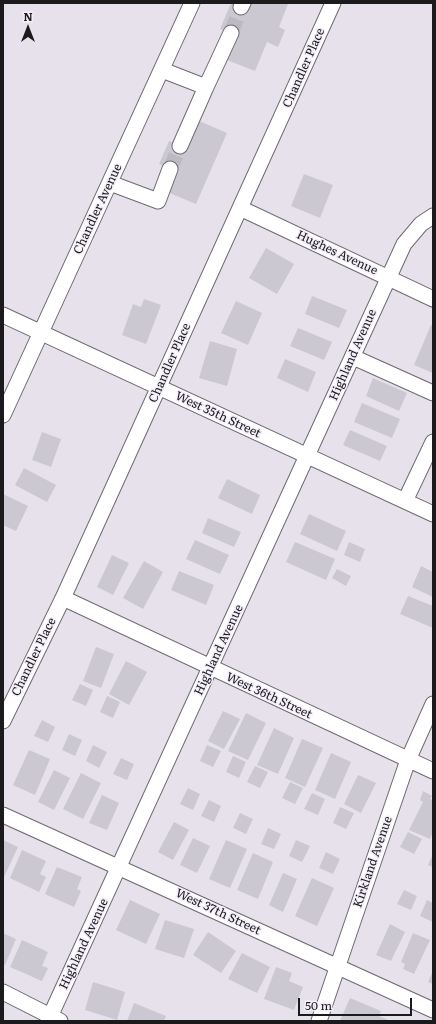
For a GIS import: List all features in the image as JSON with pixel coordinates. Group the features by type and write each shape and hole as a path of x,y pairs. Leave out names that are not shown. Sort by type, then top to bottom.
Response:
{"street":[{"name":"Chandler Avenue","path":"3,415 192,3"},
{"name":"Chandler Place","path":"3,721 63,598 333,3"},
{"path":"180,146 231,33"},
{"path":"162,70 206,88"},
{"path":"110,183 158,201 170,169"},
{"name":"Hughes Avenue","path":"240,208 433,298"},
{"name":"Highland Avenue","path":"53,1019 210,668 404,244 421,224 433,216"},
{"name":"West 35th Street","path":"3,315 433,514"},
{"path":"352,357 433,393"},
{"path":"405,501 433,442"},
{"name":"West 36th Street","path":"63,598 433,771"},
{"name":"Kirkland Avenue","path":"319,1021 408,760 433,704"},
{"name":"West 37th Street","path":"3,815 433,1010"},
{"path":"3,992 53,1019"}],"building":[{"path":"231,3 241,7 249,3 288,4 279,27 285,30 278,47 267,42 255,71 227,60 236,36 220,29"},
{"path":"197,120 227,133 196,204 167,192 176,172 159,164 169,141 185,148"},
{"path":"304,174 333,185 320,218 291,206"},
{"path":"266,248 294,264 277,294 249,278"},
{"path":"312,296 347,310 339,328 305,314"},
{"path":"144,299 161,305 146,344 122,335 133,304 141,307"},
{"path":"236,301 262,313 248,345 221,333"},
{"path":"431,325 433,326 433,373 414,365"},
{"path":"298,328 332,342 324,360 290,346"},
{"path":"210,341 237,349 227,386 199,378"},
{"path":"285,359 316,372 308,392 277,378"},
{"path":"373,378 407,393 399,411 366,396"},
{"path":"362,403 400,419 392,438 354,422"},
{"path":"350,430 387,446 380,461 343,445"},
{"path":"42,432 61,439 51,467 32,460"},
{"path":"24,468 56,485 47,502 15,485"},
{"path":"227,479 260,495 252,514 218,498"},
{"path":"3,494 28,506 16,531 3,525"},
{"path":"309,514 346,531 337,551 300,534"},
{"path":"208,518 241,532 234,547 202,533"},
{"path":"195,540 229,555 220,574 186,559"},
{"path":"295,542 335,559 326,580 286,562"},
{"path":"349,542 365,549 360,562 344,555"},
{"path":"112,555 129,563 113,595 97,587"},
{"path":"144,561 163,572 143,609 123,598"},
{"path":"421,566 433,572 433,597 412,587"},
{"path":"337,569 351,576 346,586 332,578"},
{"path":"179,571 214,585 206,605 171,590"},
{"path":"408,596 433,606 433,628 400,614"},
{"path":"96,647 114,654 101,688 83,681"},
{"path":"126,661 147,672 129,705 109,694"},
{"path":"80,684 93,690 86,706 72,700"},
{"path":"107,696 120,702 113,718 100,712"},
{"path":"223,711 240,719 224,749 208,741"},
{"path":"246,713 266,723 248,760 228,751"},
{"path":"42,720 55,727 48,742 34,736"},
{"path":"274,728 294,738 278,774 257,765"},
{"path":"69,734 82,740 75,756 62,750"},
{"path":"302,739 323,748 305,787 285,778"},
{"path":"93,745 107,752 99,768 86,761"},
{"path":"207,745 221,751 213,767 200,761"},
{"path":"29,750 50,759 35,795 13,785"},
{"path":"331,753 351,762 335,799 315,790"},
{"path":"233,756 246,762 239,778 226,772"},
{"path":"121,758 134,764 127,780 113,774"},
{"path":"255,766 268,772 260,788 247,782"},
{"path":"54,770 70,778 54,810 38,802"},
{"path":"81,773 101,783 83,819 63,809"},
{"path":"358,775 376,783 361,813 344,804"},
{"path":"290,782 303,788 295,804 282,798"},
{"path":"188,788 200,794 193,810 180,804"},
{"path":"423,791 432,796 430,799 433,800 433,832 430,839 409,830 423,802 420,800"},
{"path":"312,793 325,799 318,815 304,809"},
{"path":"102,795 119,803 107,830 89,823"},
{"path":"209,800 221,806 214,822 201,816"},
{"path":"340,807 354,813 346,829 333,823"},
{"path":"240,813 253,819 246,834 233,828"},
{"path":"174,822 189,830 173,860 158,852"},
{"path":"268,828 281,834 274,849 261,844"},
{"path":"408,832 422,839 414,854 400,847"},
{"path":"193,838 210,846 197,873 180,865"},
{"path":"3,840 18,847 4,877 3,876"},
{"path":"226,840 247,849 230,888 209,879"},
{"path":"296,840 310,846 302,862 289,856"},
{"path":"22,850 46,861 40,874 46,877 39,892 10,878"},
{"path":"326,852 340,859 333,874 319,868"},
{"path":"253,853 273,862 258,899 237,890"},
{"path":"433,854 433,867 428,865"},
{"path":"57,867 82,877 77,889 81,891 74,907 45,894"},
{"path":"283,873 297,879 283,912 269,905"},
{"path":"312,878 334,888 317,926 295,916"},
{"path":"404,890 417,896 411,910 397,904"},
{"path":"130,900 160,914 146,944 116,930"},
{"path":"427,900 433,903 433,922 420,916"},
{"path":"165,920 194,929 184,958 155,949"},
{"path":"390,924 405,932 391,961 376,955"},
{"path":"208,932 236,951 221,973 193,955"},
{"path":"3,933 16,939 5,965 3,964"},
{"path":"413,933 430,940 414,974 403,969 405,964 401,962"},
{"path":"22,940 48,952 42,966 48,968 42,981 10,967"},
{"path":"242,953 270,967 257,993 228,979"},
{"path":"276,967 292,973 289,981 303,987 294,1010 264,999"},
{"path":"433,971 433,984 428,982"},
{"path":"93,982 125,992 117,1020 85,1010"},
{"path":"350,998 381,1011 379,1016 390,1021 340,1021"},
{"path":"134,1003 166,1016 164,1021 127,1021"}],"tunnel":[{"path":"231,33 241,7"},
{"path":"170,169 180,146"}]}
